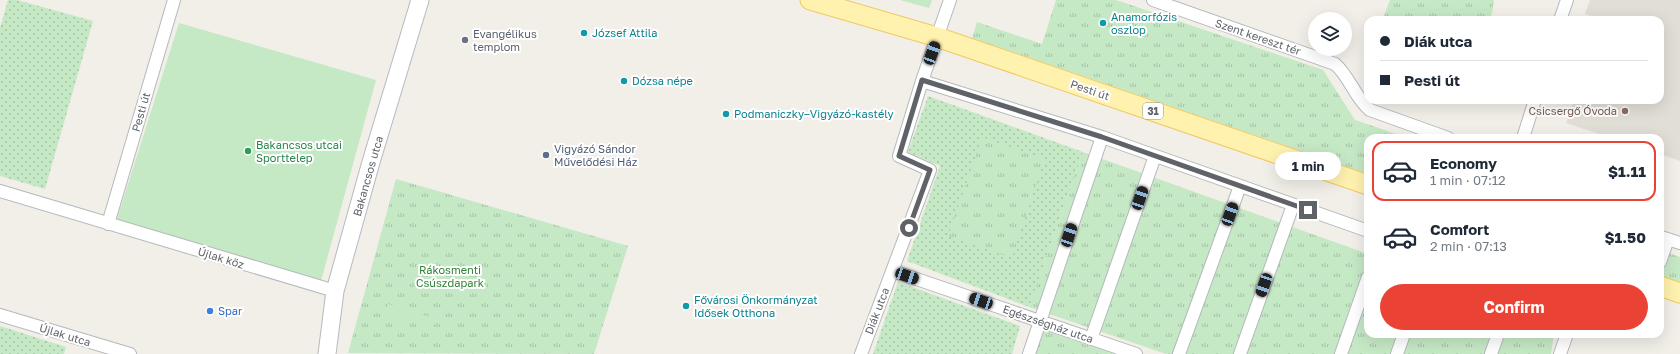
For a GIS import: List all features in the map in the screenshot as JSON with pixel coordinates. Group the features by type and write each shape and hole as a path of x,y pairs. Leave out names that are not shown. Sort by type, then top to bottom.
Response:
{"main road":[{"name":"Pesti út","path":"810,0 937,37 1364,184"},
{"path":"1664,287 1680,293"}],"street":[{"name":"Pesti út","path":"108,224 174,0"},
{"name":"Bakancsos utca","path":"327,354 335,291 371,162 420,0"},
{"name":"Diák utca","path":"861,354 930,170 899,156 922,80 950,0"},
{"name":"Szent kereszt tér","path":"1154,0 1335,64 1343,71 1362,104 1370,110 1437,134"},
{"path":"1561,16 1566,0"},
{"path":"922,80 1102,137 1364,230"},
{"path":"1524,134 1535,104"},
{"path":"1029,354 1102,137"},
{"path":"1091,339 1155,156"},
{"path":"1179,354 1240,186"},
{"path":"0,191 108,224"},
{"path":"1240,354 1293,205"},
{"name":"Újlak köz","path":"108,224 335,291"},
{"path":"1664,238 1680,243"},
{"name":"Egészségház utca","path":"893,271 1136,354"},
{"path":"1341,354 1364,288"},
{"name":"Újlak utca","path":"0,315 130,354"},
{"path":"1397,354 1403,338"},
{"path":"1491,354 1497,338"},
{"path":"1560,354 1566,338"}],"shaded area":[{"name":"Csicsergő Óvoda","path":"1590,0 1680,0 1680,161 1664,155 1664,134 1599,134 1566,123 1573,104 1664,104 1664,16 1590,16 1585,14"}],"green space":[{"path":"8,0 17,0 93,21 45,189 0,176 0,28"},
{"path":"900,0 932,0 929,8"},
{"path":"1056,0 1116,0 1323,70 1355,120 1396,134 1364,134 1364,173 972,38 977,22 1042,44"},
{"path":"1390,0 1494,0 1491,16 1384,16"},
{"name":"Bakancsos utcai Sporttelep","path":"179,23 376,80 321,281 116,222"},
{"path":"928,96 1083,152 1029,307 907,261 940,166 908,152"},
{"path":"982,137 1045,159 1012,258 948,236"},
{"path":"1083,152 1364,253 1364,338 1553,338 1551,354 1166,354 1029,307"},
{"name":"Rákosmenti Csúszdapark","path":"396,179 628,246 594,354 348,353"},
{"path":"1664,251 1680,257 1680,282 1664,277"},
{"path":"898,282 1020,326 1012,354 873,354"},
{"path":"388,304 436,319 433,329 385,314"},
{"path":"0,326 66,347 64,354 0,354"},
{"path":"1044,330 1113,354 1036,354"}],"place":[{"name":"Anamorfózis oszlop","path":"1103,23"},
{"name":"József Attila","path":"584,33"},
{"name":"Evangélikus templom","path":"465,40"},
{"name":"Dózsa népe","path":"624,81"},
{"name":"Csicsergő Óvoda","path":"1625,111"},
{"name":"Podmaniczky–Vigyázó-kastély","path":"726,114"},
{"name":"Bakancsos utcai Sporttelep","path":"248,151"},
{"name":"Vigyázó Sándor Művelődési Ház","path":"546,155"},
{"name":"Fővárosi Önkormányzat Idősek Otthona","path":"686,306"},
{"name":"Spar","path":"210,311"}],"route":[{"path":"909,228 930,170 899,156 922,80 1102,137 1308,210"}]}
